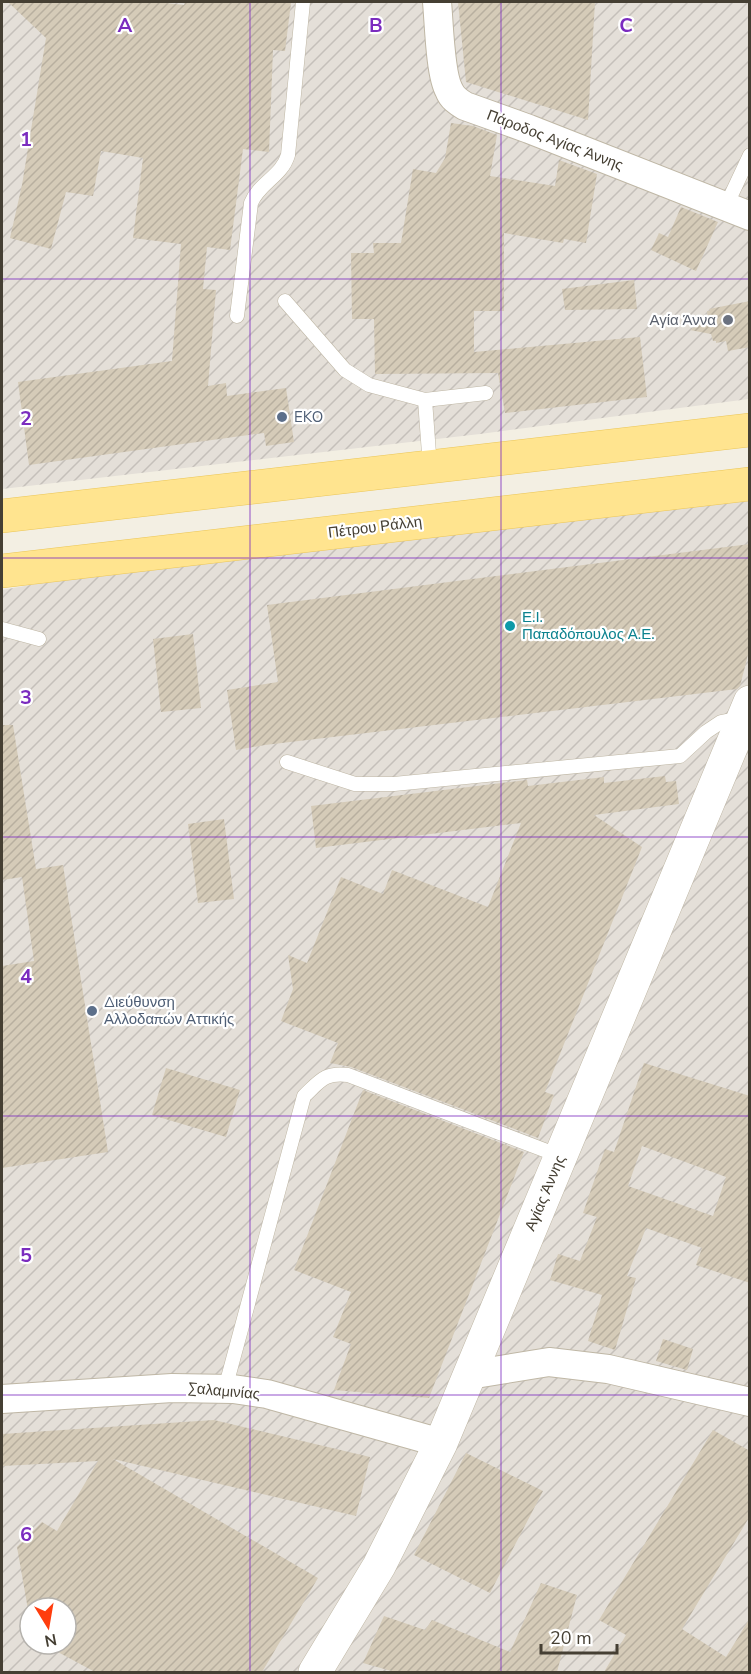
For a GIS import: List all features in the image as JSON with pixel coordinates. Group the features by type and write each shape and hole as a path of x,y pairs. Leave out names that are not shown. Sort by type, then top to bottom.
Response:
{"main road":[{"path":"2,516 750,430"},
{"name":"Πέτρου Ράλλη","path":"2,571 750,484"}],"street":[{"name":"Πάροδος Αγίας Άννης","path":"437,2 444,79 452,96 458,102 738,211"},
{"name":"Αγίας Άννης","path":"315,1672 379,1566 441,1443 746,710"},
{"path":"469,1375 549,1362 608,1369 750,1402"},
{"name":"Σαλαμινίας","path":"2,1399 172,1388 225,1389 267,1394 441,1443"}],"lane":[{"path":"237,316 251,203 259,189 286,162 288,155 303,2"},
{"path":"738,211 750,155"},
{"path":"285,302 345,370 369,386 425,399 486,393"},
{"path":"425,399 430,467"},
{"path":"2,629 39,639"},
{"path":"286,762 355,784 394,784 668,758 680,756 706,732 746,710"},
{"path":"225,1389 304,1096 326,1076 348,1075 560,1156"}],"shaded area":[{"path":"2,2 749,2 749,399 480,434 2,489"},
{"path":"749,497 749,1672 2,1672 2,590 109,571"}],"building":[{"path":"8,2 158,2 184,5 185,2 291,3 285,51 273,50 269,152 243,149 230,250 207,247 203,289 216,290 208,386 226,383 227,396 286,388 294,442 266,446 264,433 29,465 18,382 172,361 181,244 133,238 143,158 101,151 93,196 66,192 51,249 10,238 22,185 46,38"},
{"path":"458,2 595,2 588,120 466,82"},
{"path":"451,123 473,126 497,135 490,176 555,186 559,160 597,174 586,243 564,239 563,243 504,233 504,311 474,311 474,352 640,337 647,397 505,413 498,373 375,374 374,319 352,319 351,253 374,253 373,243 401,243 413,169 436,173 445,158"},
{"path":"681,207 718,222 696,271 651,250 659,233 668,237"},
{"path":"634,280 637,309 565,310 562,289"},
{"name":"Αγία Άννα","path":"750,301 750,347 728,351 726,341 716,343 711,334 690,330 708,319 709,309"},
{"name":"Ε.Ι. Παπαδόπουλος Α.Ε.","path":"750,544 750,647 740,686 737,689 236,750 227,690 278,682 267,605"},
{"path":"193,634 201,708 161,712 153,639"},
{"path":"2,725 13,725 36,869 63,865 108,1152 2,1168 2,966 34,961 22,877 2,880"},
{"path":"665,776 666,782 676,781 679,804 594,815 642,847 545,1092 554,1095 538,1138 351,1067 330,1063 338,1043 281,1021 293,989 288,955 307,963 341,877 383,894 392,870 488,907 521,823 316,848 311,806 527,780 528,786 604,777 604,783"},
{"path":"224,819 234,899 198,903 188,824"},
{"path":"644,1063 750,1096 750,1283 696,1265 702,1248 646,1228 627,1276 636,1278 615,1350 588,1341 602,1295 550,1280 558,1254 580,1261 597,1217 583,1213 605,1149 614,1152","holes":["642,1146 726,1177 713,1216 628,1186"]},
{"path":"166,1068 240,1090 226,1137 152,1115"},
{"path":"363,1090 524,1152 429,1398 334,1390 351,1344 333,1337 351,1292 294,1270"},
{"path":"663,1339 693,1349 687,1370 656,1361"},
{"path":"214,1420 370,1457 356,1516 113,1459 318,1578 262,1672 95,1672 65,1656 78,1656 78,1596 26,1596 17,1547 42,1522 57,1531 98,1461 2,1466 2,1434"},
{"path":"713,1430 750,1451 750,1516 682,1629 726,1657 750,1618 750,1672 604,1672 626,1635 599,1620"},
{"path":"466,1453 543,1491 490,1593 414,1555"},
{"path":"541,1583 577,1595 557,1672 395,1672 363,1663 384,1616 425,1630 432,1620 510,1652"}],"place":[{"name":"Αγία Άννα","path":"728,320"},
{"name":"EKO","path":"282,417"},
{"name":"Ε.Ι. Παπαδόπουλος Α.Ε.","path":"510,626"},
{"name":"Διεύθυνση Αλλοδαπών Αττικής","path":"92,1011"}]}
